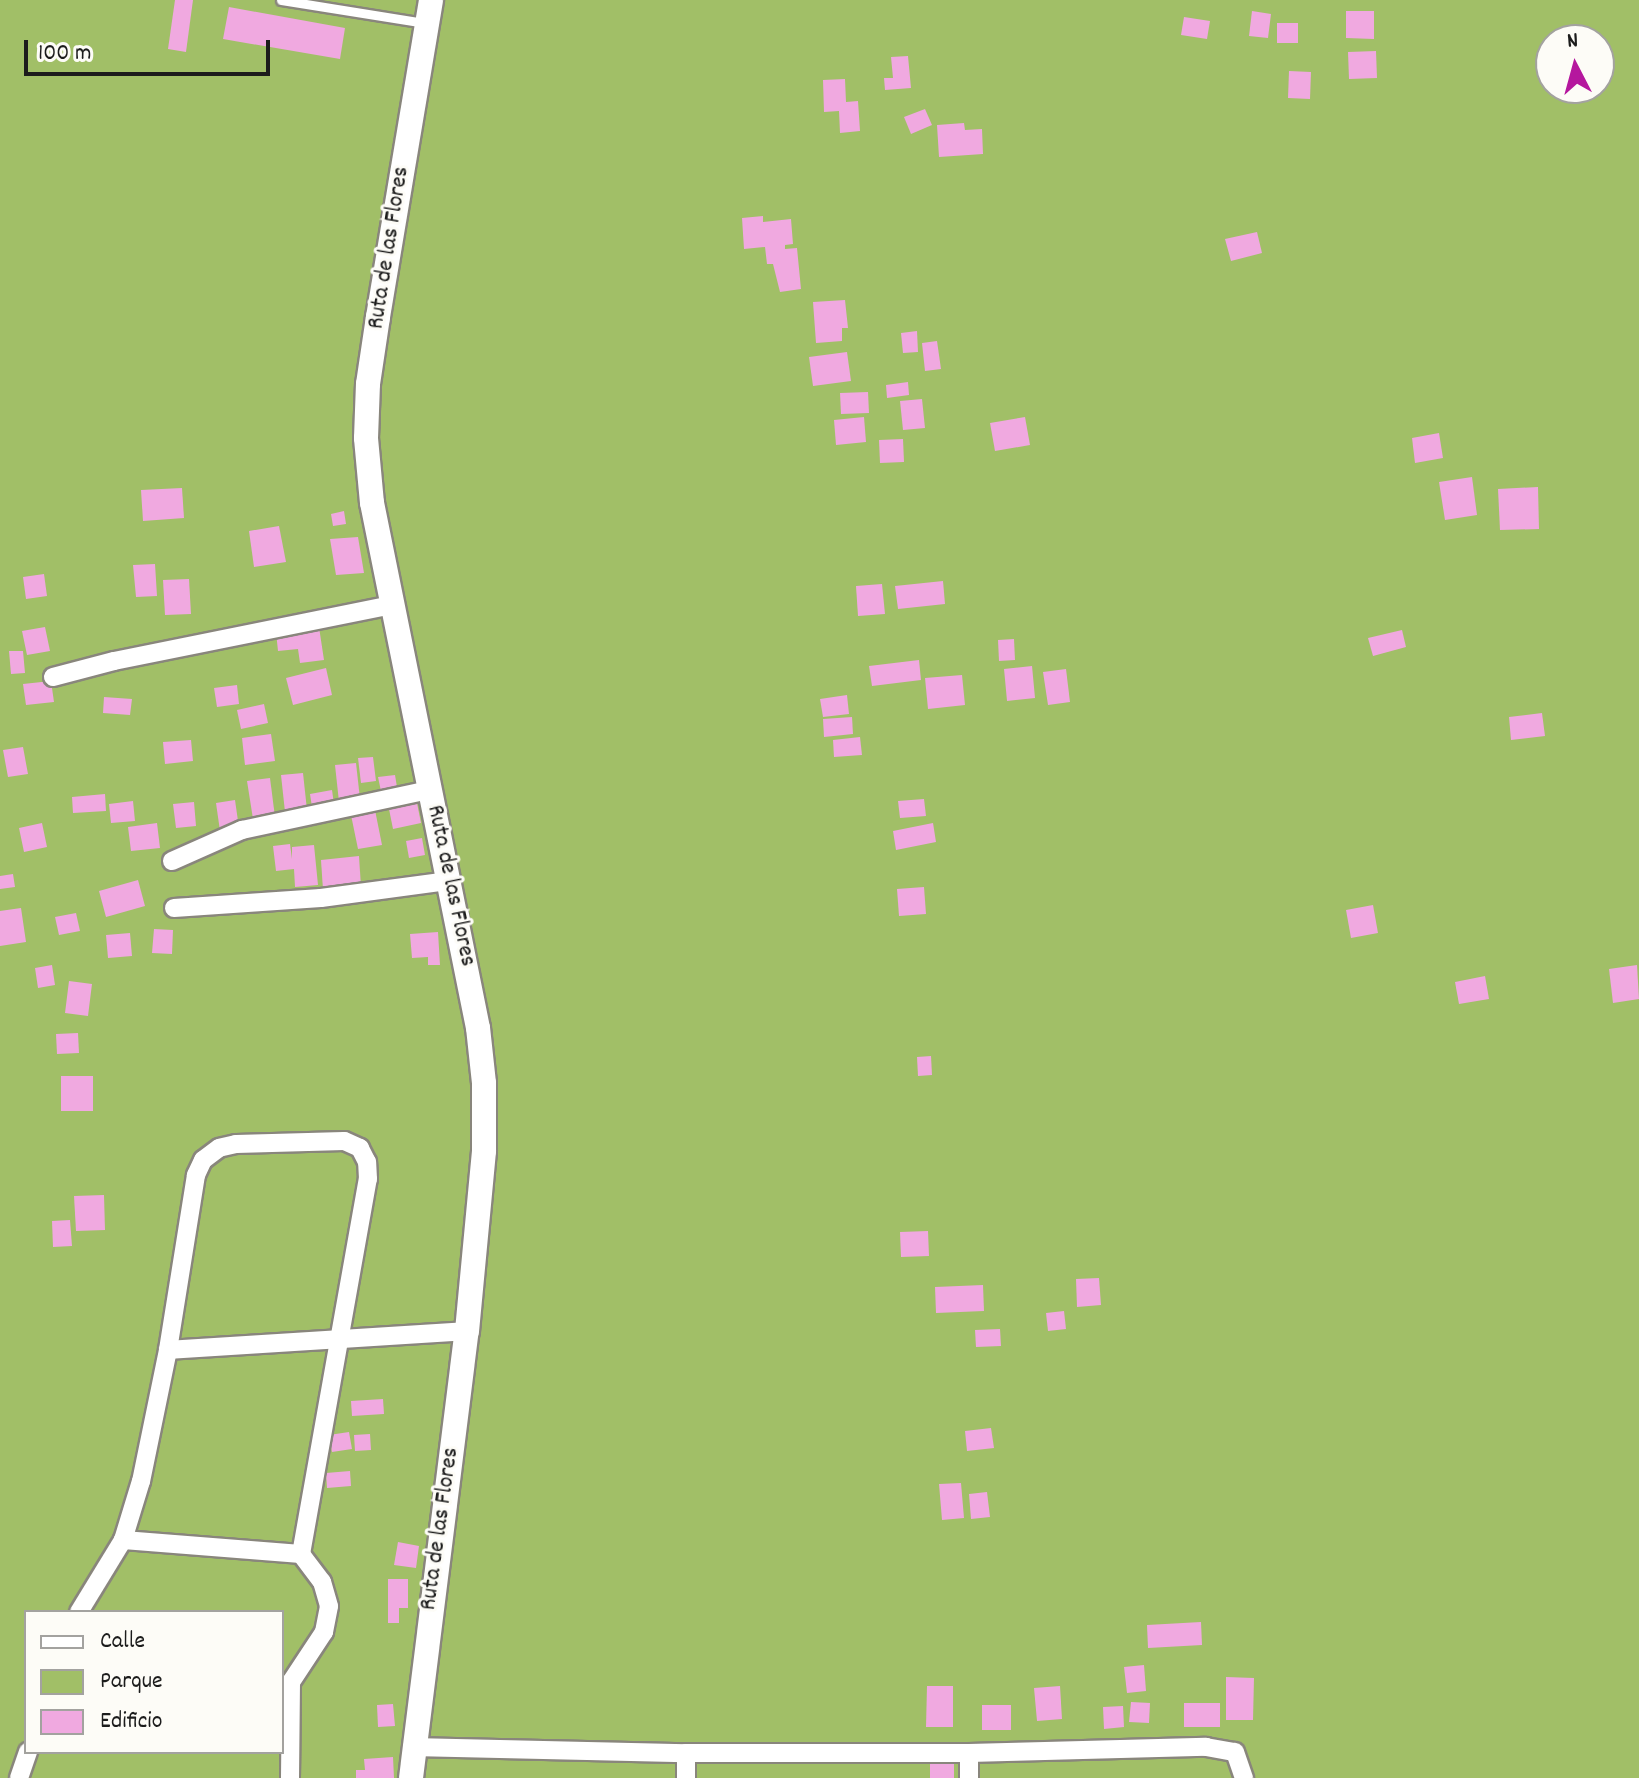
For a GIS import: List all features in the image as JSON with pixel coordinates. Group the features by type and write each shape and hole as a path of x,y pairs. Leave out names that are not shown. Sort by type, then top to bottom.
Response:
{"main road":[{"name":"Ruta de las Flores","path":"411,1778 412,1747 467,1331 484,1151 484,1083 468,968 372,503 366,438 368,384 429,12"}],"street":[{"path":"53,677 114,661 392,605"},
{"path":"172,861 242,830 429,790"},
{"path":"174,908 321,898 449,881"},
{"path":"80,1610 123,1540 141,1481 168,1350 196,1175 203,1160 219,1148 236,1144 344,1141 360,1148 368,1179 337,1337 301,1554 322,1582 329,1606 324,1632 286,1682 290,1778"},
{"path":"168,1350 467,1331"},
{"path":"123,1540 301,1554"},
{"path":"412,1747 686,1753 969,1753 1206,1747 1235,1752 1244,1778"},
{"path":"686,1753 686,1778"},
{"path":"969,1753 969,1778"},
{"path":"19,1778 27,1754"}],"lane":[{"path":"281,0 429,12"}],"green space":[{"path":"0,0 1639,0 1639,1778 0,1778"}],"building":[{"path":"175,0 193,0 186,52 168,49"},
{"path":"229,7 345,28 340,59 223,39"},
{"path":"1252,11 1271,14 1268,38 1249,36"},
{"path":"1346,11 1374,11 1374,39 1346,38"},
{"path":"1184,17 1210,21 1207,39 1181,35"},
{"path":"1277,23 1298,23 1298,43 1277,43"},
{"path":"1376,51 1377,78 1349,79 1348,52"},
{"path":"908,56 911,88 885,90 884,78 893,78 891,57"},
{"path":"1289,71 1311,72 1310,99 1288,98"},
{"path":"845,79 846,102 858,101 860,131 840,133 839,111 824,112 823,80"},
{"path":"925,109 932,125 911,134 904,117"},
{"path":"964,123 965,130 982,129 983,154 939,157 937,125"},
{"path":"763,216 763,222 791,219 793,244 785,245 785,249 797,248 801,289 780,292 773,264 767,264 765,247 744,249 742,218"},
{"path":"1257,232 1262,253 1231,261 1225,239"},
{"path":"845,300 848,328 842,328 842,341 816,343 813,302"},
{"path":"917,331 918,352 903,353 901,333"},
{"path":"937,341 941,369 925,371 922,343"},
{"path":"847,352 851,381 813,386 809,357"},
{"path":"908,382 909,395 887,398 886,385"},
{"path":"868,392 869,413 841,414 840,393"},
{"path":"922,399 925,428 903,430 900,401"},
{"path":"864,417 866,442 836,445 834,420"},
{"path":"1025,417 1030,445 995,451 990,423"},
{"path":"1439,433 1443,458 1415,463 1412,438"},
{"path":"903,439 904,462 880,463 879,440"},
{"path":"1472,477 1477,515 1445,520 1439,482"},
{"path":"1538,487 1539,529 1500,530 1498,489"},
{"path":"182,488 184,518 143,521 141,490"},
{"path":"344,511 346,524 333,526 331,514"},
{"path":"279,526 286,562 254,567 249,531"},
{"path":"358,537 364,573 336,575 330,539"},
{"path":"155,564 157,596 136,597 133,565"},
{"path":"44,574 47,596 26,599 23,577"},
{"path":"189,579 191,614 165,615 163,580"},
{"path":"943,581 945,604 898,609 895,586"},
{"path":"882,584 885,614 858,616 856,586"},
{"path":"45,627 50,651 27,655 22,631"},
{"path":"319,627 324,660 300,663 298,649 278,651 276,632"},
{"path":"1402,630 1406,647 1373,656 1368,638"},
{"path":"1014,639 1015,660 999,661 998,640"},
{"path":"9,651 23,651 25,673 11,674"},
{"path":"919,660 921,680 872,686 869,666"},
{"path":"1032,666 1035,698 1007,701 1004,669"},
{"path":"326,668 332,695 293,705 286,678"},
{"path":"1066,669 1070,702 1048,705 1043,672"},
{"path":"962,675 965,705 928,709 925,678"},
{"path":"51,681 54,702 26,705 23,684"},
{"path":"237,685 239,704 217,707 214,688"},
{"path":"847,695 849,714 823,717 820,699"},
{"path":"104,697 132,699 130,715 103,713"},
{"path":"264,704 268,723 241,729 237,710"},
{"path":"1542,713 1545,736 1511,740 1509,717"},
{"path":"852,717 853,734 824,737 823,719"},
{"path":"271,734 275,761 245,765 242,738"},
{"path":"860,737 862,755 834,757 833,740"},
{"path":"191,740 193,761 165,764 163,742"},
{"path":"23,747 28,774 8,777 3,750"},
{"path":"373,757 376,781 361,783 358,758"},
{"path":"356,763 360,799 339,802 335,765"},
{"path":"303,773 307,810 285,812 281,775"},
{"path":"395,775 398,793 382,796 378,777"},
{"path":"270,778 275,817 253,819 247,781"},
{"path":"332,790 334,804 312,807 310,794"},
{"path":"105,794 106,811 73,813 72,797"},
{"path":"416,798 421,823 393,829 388,804"},
{"path":"924,799 926,816 900,818 898,801"},
{"path":"235,800 239,828 220,831 216,803"},
{"path":"133,801 135,821 111,823 109,804"},
{"path":"194,802 196,826 176,828 173,804"},
{"path":"375,810 382,845 358,849 351,815"},
{"path":"42,823 47,847 24,852 19,828"},
{"path":"157,823 160,848 131,851 128,827"},
{"path":"933,823 936,842 896,850 893,831"},
{"path":"422,838 425,855 409,858 406,841"},
{"path":"290,844 292,859 292,847 314,845 318,885 295,887 294,869 276,871 273,846"},
{"path":"359,856 361,887 323,890 321,860"},
{"path":"13,874 15,887 0,889 0,876"},
{"path":"138,880 145,906 106,917 99,891"},
{"path":"924,887 926,914 899,916 897,889"},
{"path":"1373,905 1378,933 1351,938 1346,910"},
{"path":"21,908 26,942 0,946 0,911"},
{"path":"76,913 80,931 59,935 55,917"},
{"path":"154,929 173,930 172,954 152,953"},
{"path":"438,932 440,965 428,965 428,957 412,958 410,934"},
{"path":"130,933 132,956 108,958 106,935"},
{"path":"52,965 55,985 38,988 35,968"},
{"path":"1637,965 1639,999 1613,1003 1609,969"},
{"path":"1485,976 1489,999 1459,1004 1455,982"},
{"path":"69,981 92,984 88,1016 65,1013"},
{"path":"78,1033 79,1053 57,1054 56,1034"},
{"path":"931,1056 932,1075 918,1076 917,1057"},
{"path":"61,1076 93,1076 93,1111 61,1111"},
{"path":"104,1195 105,1230 76,1231 74,1196"},
{"path":"70,1220 72,1246 53,1247 52,1221"},
{"path":"928,1231 929,1256 901,1257 900,1232"},
{"path":"1099,1278 1101,1305 1077,1307 1076,1279"},
{"path":"983,1285 984,1311 936,1313 935,1287"},
{"path":"1064,1311 1066,1329 1048,1331 1046,1313"},
{"path":"1000,1329 1001,1346 976,1347 975,1330"},
{"path":"383,1399 384,1414 352,1416 351,1401"},
{"path":"991,1428 994,1448 967,1451 965,1431"},
{"path":"349,1432 352,1449 332,1452 329,1435"},
{"path":"370,1434 371,1450 355,1451 354,1435"},
{"path":"350,1471 351,1486 327,1488 326,1473"},
{"path":"961,1483 964,1518 942,1520 939,1484"},
{"path":"987,1492 990,1517 971,1519 969,1494"},
{"path":"398,1542 419,1546 416,1568 394,1565"},
{"path":"388,1579 408,1579 408,1608 399,1608 399,1623 388,1623"},
{"path":"1201,1622 1202,1645 1148,1648 1147,1625"},
{"path":"1144,1665 1146,1691 1127,1693 1124,1667"},
{"path":"1226,1677 1254,1678 1253,1720 1226,1720"},
{"path":"927,1686 953,1686 953,1727 926,1727"},
{"path":"1060,1686 1062,1719 1037,1721 1034,1688"},
{"path":"1131,1702 1150,1703 1149,1723 1129,1722"},
{"path":"1184,1703 1220,1703 1220,1727 1184,1727"},
{"path":"393,1704 395,1726 378,1727 377,1705"},
{"path":"982,1705 1011,1705 1011,1730 982,1730"},
{"path":"1123,1706 1124,1727 1104,1729 1103,1707"},
{"path":"393,1757 394,1778 356,1778 356,1770 365,1770 364,1759"},
{"path":"954,1758 954,1778 930,1778 930,1759"}]}
